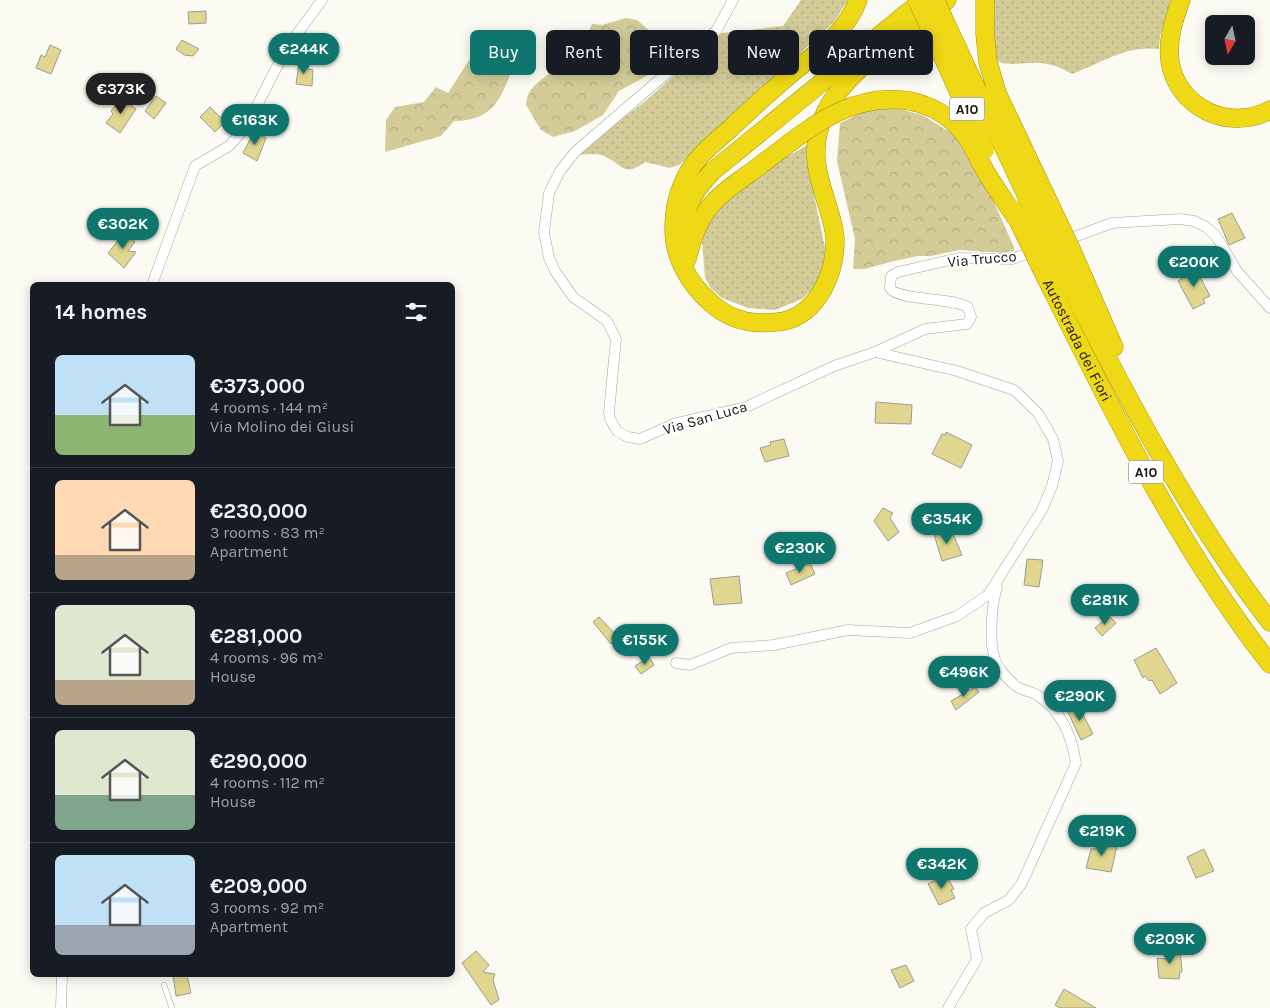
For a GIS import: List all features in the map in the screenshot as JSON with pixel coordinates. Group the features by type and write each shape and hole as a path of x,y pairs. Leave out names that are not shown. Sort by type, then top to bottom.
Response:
{"highway":[{"path":"858,0 842,28 823,48 775,87 702,153 687,175 675,210 674,238 681,264 692,282 718,310 730,317 753,323 788,320 808,307 817,298 829,275 835,239 817,168 816,141 822,119 836,92 856,72 947,0"},
{"name":"Autostrada dei Fiori","path":"917,0 1016,218 1056,259 1111,408 1200,563 1270,664"},
{"path":"692,282 684,230 686,214 695,192 703,180 923,0"},
{"name":"Autostrada dei Fiori","path":"936,0 1056,259 1130,400 1214,543 1270,622"},
{"path":"985,0 987,53 997,93 1056,259"},
{"path":"1181,0 1170,36 1170,61 1180,88 1188,98 1208,113 1231,119 1253,118 1270,110"},
{"path":"688,259 693,233 703,213 718,196 812,126 845,107 880,99 900,99 920,103 937,110 962,130 1016,218"}],"street":[{"path":"153,282 195,166 229,146 246,128 286,49 322,0"},
{"name":"Via San Luca","path":"733,0 716,31 575,152 560,171 549,193 544,232 549,258 554,271 573,297 607,321 616,339 610,419 622,435 634,439 646,437 676,423 746,407 834,366 875,352"},
{"name":"Via Trucco","path":"875,352 924,329 963,325 971,317 970,310 965,305 895,294 888,284 894,273 959,258 1012,259 1112,223 1180,219 1200,224 1216,236 1237,271 1270,308"},
{"path":"676,662 690,665 731,648 774,645 848,630 910,634 957,616 988,595 1042,510 1052,486 1058,461 1053,439 1038,413 1014,390 957,371 875,352"},
{"path":"948,1008 977,959 971,929 984,913 1010,900 1022,884 1076,763 1073,742 1057,714 1037,695 1018,687 1001,671 994,655 994,596 1000,574"},
{"path":"58,1007 62,977"}],"lane":[{"path":"164,985 172,1008"}],"green space":[{"path":"801,0 848,0 834,22 825,30 809,30 809,45 799,54 799,30 748,30 783,26"},
{"path":"993,0 1171,0 1160,37 1159,49 1147,48 1124,52 1072,74 1047,64 1013,64 998,61 992,42"},
{"path":"626,18 637,20 649,30 630,30 630,75 648,75 619,91 603,115 575,131 553,137 541,130 526,105 531,90 547,75 620,75 620,30 589,30 592,24 602,25"},
{"path":"728,32 728,75 777,75 679,165 670,168 645,162 638,167 628,170 603,156 594,154 581,155 583,148 643,103 675,75 718,75 718,37 722,33"},
{"path":"470,59 470,75 510,75 497,101 485,114 476,118 454,121 441,136 385,152 386,120 395,107 424,102 436,87 448,93"},
{"path":"894,107 922,115 958,137 993,200 1014,247 1014,251 1002,253 959,250 931,256 918,256 865,269 853,269 855,239 837,161 840,123 866,111"},
{"path":"807,145 810,176 827,257 818,284 802,299 775,310 748,308 722,298 711,289 705,277 702,242 708,223 715,210 770,167"}],"building":[{"path":"206,11 206,23 189,24 188,12"},
{"path":"182,40 199,49 193,56 184,55 176,49"},
{"path":"50,45 61,50 51,74 36,68 41,55 45,57"},
{"path":"299,62 308,65 308,69 313,70 312,86 296,84"},
{"path":"156,96 166,103 154,119 145,111"},
{"path":"121,98 136,109 120,133 106,123 113,114 111,111"},
{"path":"210,107 225,122 215,132 200,117"},
{"path":"254,132 266,138 257,161 243,153"},
{"path":"1232,213 1245,238 1229,245 1218,219"},
{"path":"125,232 135,242 128,251 136,252 124,268 108,253"},
{"path":"1195,267 1210,296 1203,299 1205,303 1193,309 1178,281 1188,275 1187,272"},
{"path":"876,402 912,405 911,424 875,423"},
{"path":"946,432 972,445 961,468 932,454 942,434 945,435"},
{"path":"784,439 789,456 765,462 760,448 771,445 770,442"},
{"path":"883,508 893,513 890,518 899,532 888,541 874,521"},
{"path":"951,529 962,555 942,561 934,534"},
{"path":"1027,559 1043,560 1039,587 1024,585"},
{"path":"810,563 815,574 791,585 786,573"},
{"path":"739,576 742,603 714,605 710,579"},
{"path":"1109,616 1116,623 1102,636 1095,628"},
{"path":"599,617 618,637 611,644 593,622"},
{"path":"1156,648 1177,683 1160,694 1152,680 1149,681 1145,676 1143,678 1134,660"},
{"path":"649,657 654,665 641,674 635,666"},
{"path":"975,687 979,692 956,710 951,701"},
{"path":"1077,703 1093,734 1081,740 1067,710"},
{"path":"1097,842 1117,846 1111,872 1086,868 1091,849 1096,849"},
{"path":"1204,849 1214,871 1196,878 1187,857"},
{"path":"946,875 954,889 951,890 955,898 939,905 928,884"},
{"path":"1180,949 1182,972 1180,972 1179,979 1159,978 1157,958 1166,959 1166,950"},
{"path":"476,951 489,965 483,972 495,974 493,980 499,1000 491,1005 462,963"},
{"path":"906,965 914,981 900,988 891,970"},
{"path":"173,977 187,977 191,993 176,996"},
{"path":"1064,989 1096,1008 1060,1008 1055,1005"}]}
